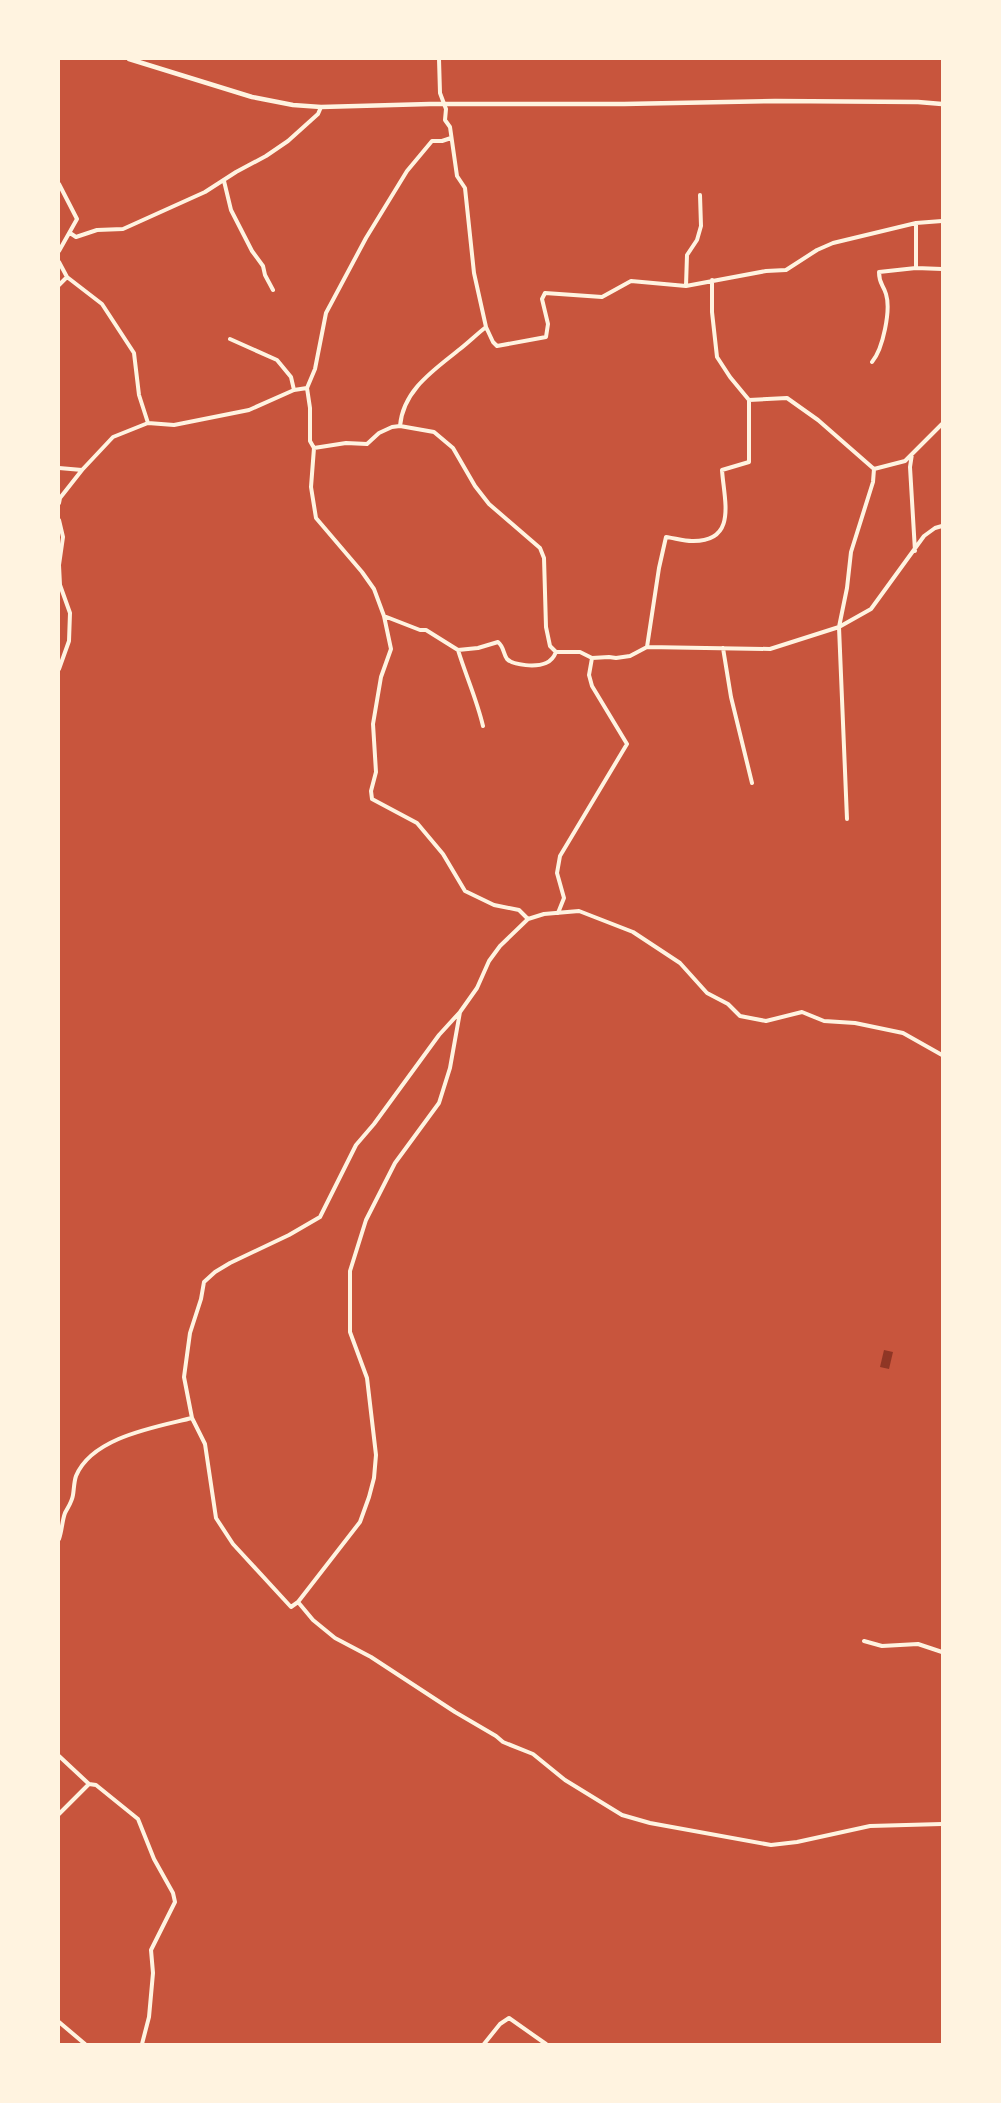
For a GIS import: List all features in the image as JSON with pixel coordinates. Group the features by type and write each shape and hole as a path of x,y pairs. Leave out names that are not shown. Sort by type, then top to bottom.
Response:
{"street":[{"path":"129,59 252,97 293,105 321,107 775,101 918,102 942,104"},
{"path":"439,59 440,93 446,109 445,120 450,127 457,176 465,188 474,273 486,326 492,342 498,346 546,337 548,324 542,299 545,293 602,297 632,281 686,286 766,270 786,270 817,250 833,243 916,222 942,221"},
{"path":"70,233 76,237 97,230 123,229 205,192 288,141 318,114 321,107"},
{"path":"451,138 442,141 432,141 407,171 366,238 326,314 315,369 306,388 310,408 310,441 314,448 311,486 316,518 374,589 384,616 391,649 380,677 373,724 376,772 371,791 372,799 417,822 442,854 465,891 494,905 520,910 528,919"},
{"path":"224,181 231,210 252,250 263,266 265,275 274,290"},
{"path":"59,184 77,219 59,251"},
{"path":"686,286 687,255 697,240 701,226 700,195"},
{"path":"916,222 916,268"},
{"path":"59,262 67,277 102,304 134,353 139,395 148,423"},
{"path":"872,362 880,349 889,311 886,292 879,282 879,272 916,268 942,269"},
{"path":"59,285 67,277"},
{"path":"647,647 659,568 666,536 693,541 714,537 720,532 726,523 722,470 750,462 749,400 730,377 717,357 712,312 712,280"},
{"path":"400,426 405,405 419,384 486,326"},
{"path":"230,339 277,360 291,377 294,390"},
{"path":"59,503 60,498 82,470 113,437 148,423 174,425 249,410 294,390 306,388"},
{"path":"749,400 787,398 818,420 874,470"},
{"path":"874,470 905,461 942,424"},
{"path":"314,448 337,444 367,444 379,433 392,427 400,426 434,432 443,438 453,448 475,486 489,504 540,548 544,558 546,627 550,646 556,652 580,652 592,658 630,656 647,647 770,649 839,627 871,609 915,551 924,536 935,528 942,526"},
{"path":"912,454 910,467 915,551"},
{"path":"59,468 82,470"},
{"path":"847,819 839,627 847,588 851,552 873,482 874,470"},
{"path":"59,520 63,538 59,565 60,585 70,613 69,641 59,669"},
{"path":"384,616 420,630 426,630 458,650 478,648 498,642 502,645 509,660 516,663 539,665 553,658 556,652"},
{"path":"723,648 731,697 752,783"},
{"path":"458,650 465,675 476,698 483,726"},
{"path":"558,913 564,898 557,873 560,856 627,744 592,686 588,675 592,658"},
{"path":"460,1012 450,1068 439,1103 395,1163 366,1220 350,1272 350,1332 367,1378 376,1454 374,1478 369,1497 360,1522 317,1574 298,1602 291,1607 233,1544 216,1518 205,1444 192,1418 184,1377 190,1333 201,1299 204,1282 215,1272 230,1263 289,1235 320,1217 356,1145 374,1124 439,1034 460,1012 477,988 489,961 500,946 528,919 544,914 579,910 634,932 680,963 707,993 728,1004 740,1016 766,1021 802,1012 824,1021 855,1023 903,1033 942,1055"},
{"path":"59,1539 65,1513 73,1497 76,1476 90,1457 119,1439 151,1428 192,1418"},
{"path":"298,1602 313,1620 335,1638 371,1657 503,1742 533,1754 565,1780 622,1815 650,1823 770,1845 797,1842 870,1826 942,1824"},
{"path":"864,1641 882,1646 918,1644 942,1652"},
{"path":"59,1756 89,1784 96,1785 138,1819 154,1860 173,1893 175,1902 151,1950 153,1972 149,2016 142,2044"},
{"path":"59,1814 89,1784"},
{"path":"484,2044 500,2024 509,2018 546,2044"},
{"path":"59,2022 85,2044"}],"shaded area":[{"path":"884,1350 893,1352 889,1369 880,1367"}]}
